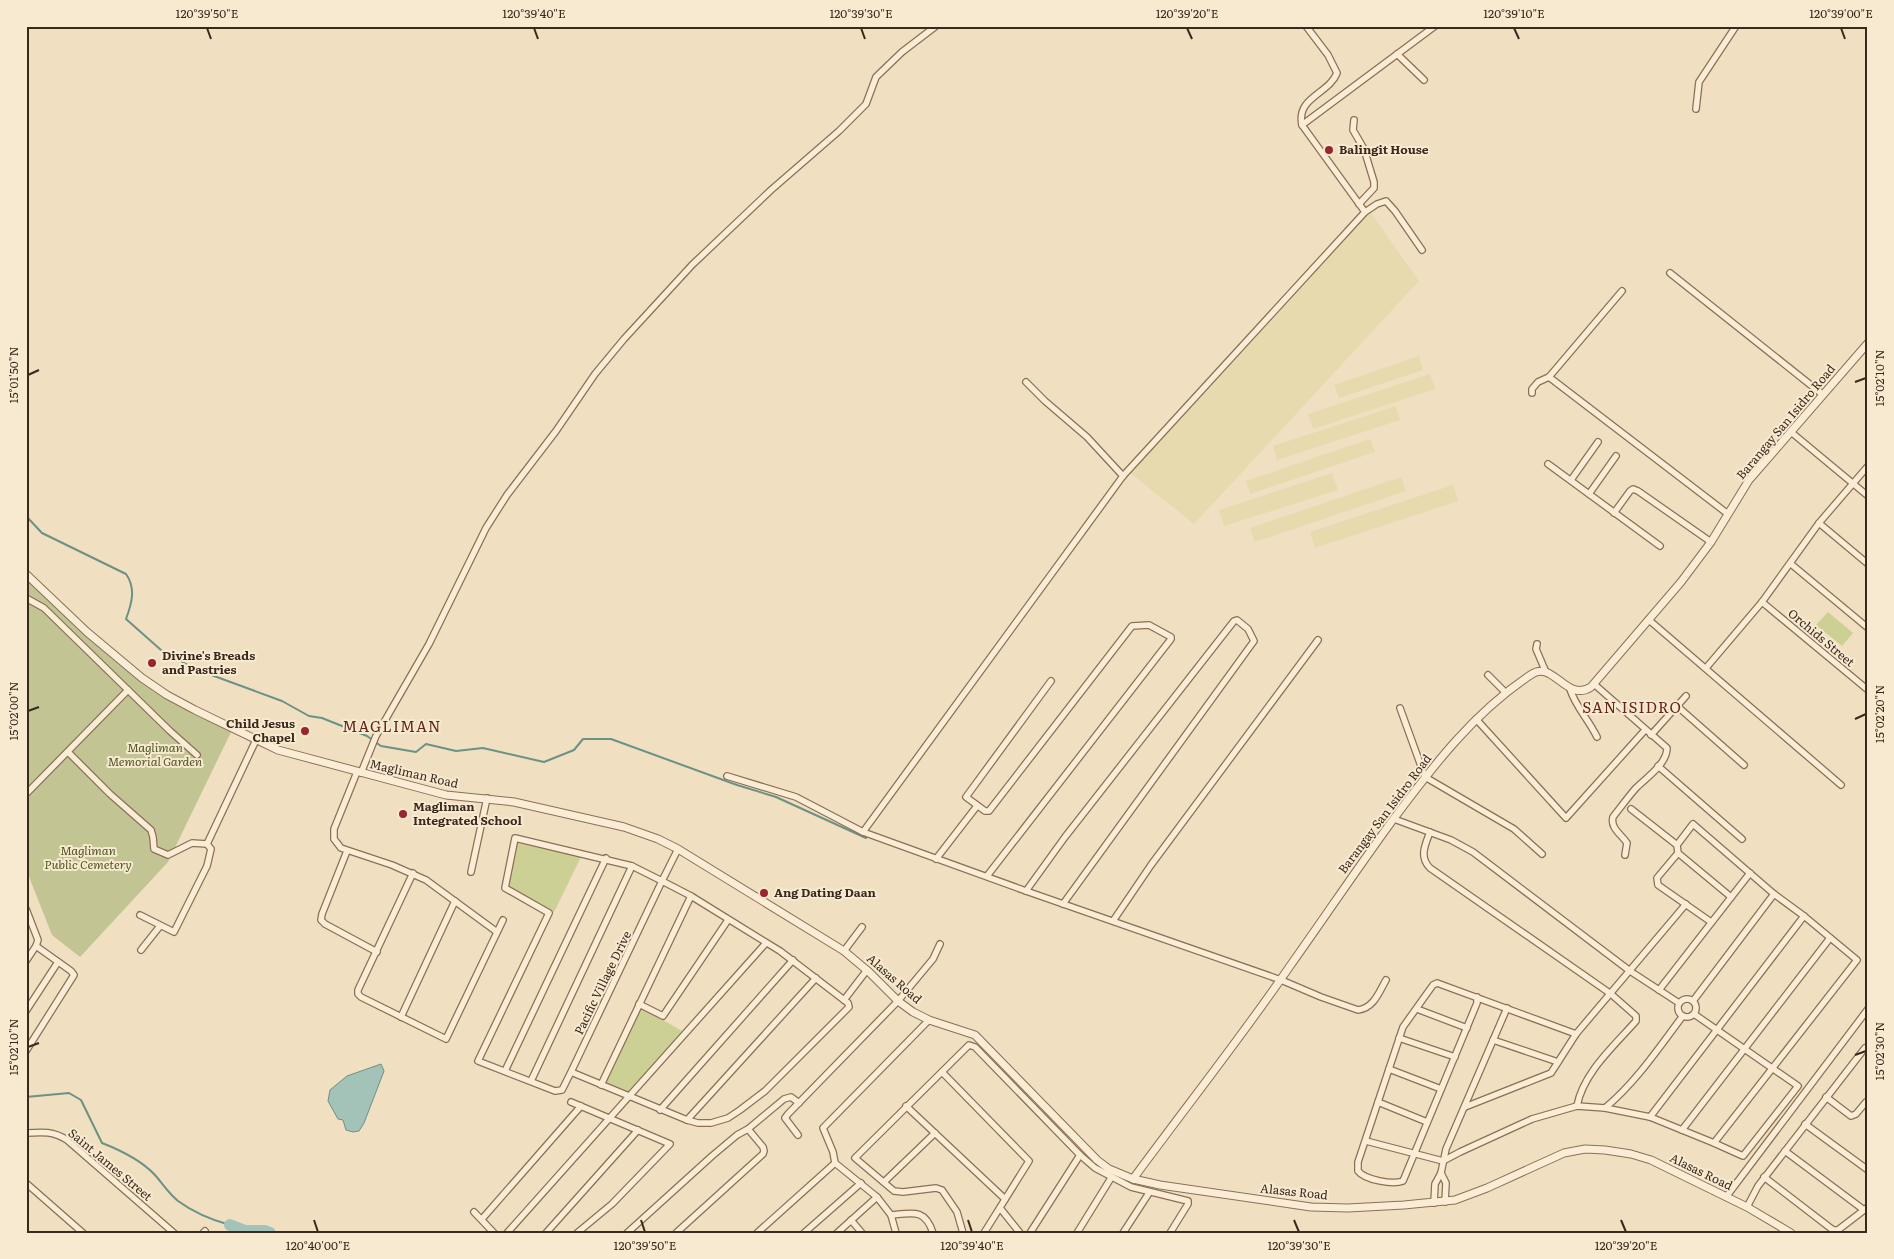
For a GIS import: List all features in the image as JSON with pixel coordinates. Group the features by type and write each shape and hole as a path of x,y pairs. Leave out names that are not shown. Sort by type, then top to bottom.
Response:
{"street":[{"path":"497,932 426,880 413,873 347,851 336,843 333,835 376,736 429,644 486,528 507,495 556,432 595,374 624,338 692,265 771,190 839,131 866,104 876,78 902,52 936,26"},
{"path":"1306,26 1328,55 1337,73 1334,80 1302,109 1300,117 1302,125 1365,212"},
{"path":"1302,125 1435,26"},
{"path":"1696,108 1699,82 1736,26"},
{"path":"1398,54 1424,80"},
{"path":"1354,120 1353,130 1364,149 1374,182 1374,188 1359,204"},
{"path":"863,832 1122,476 1365,212 1377,204 1386,201 1422,250"},
{"path":"1670,273 1822,394"},
{"path":"1532,393 1535,385 1549,377 1622,291"},
{"name":"Barangay San Isidro Road","path":"1594,684 1681,582 1711,542 1749,480 1868,342"},
{"path":"1549,377 1728,514"},
{"path":"1026,382 1087,437 1122,476"},
{"path":"1791,432 1868,496"},
{"path":"1571,480 1598,442"},
{"path":"1589,494 1616,456"},
{"path":"1548,464 1660,546"},
{"path":"1706,668 1762,602 1819,523 1868,466"},
{"path":"1614,513 1630,491 1638,491 1711,542"},
{"path":"1819,523 1868,564"},
{"path":"1790,564 1868,628"},
{"name":"Magliman Road","path":"26,574 87,632 142,678 167,695 256,740 291,755 446,795 486,798 521,804 624,827 658,839 678,849 850,956"},
{"path":"26,598 44,608 197,754"},
{"name":"Orchids Street","path":"1762,602 1868,690"},
{"path":"1026,891 1065,837 1234,621 1237,620 1248,629 1254,641 1064,904"},
{"path":"1649,620 1841,785"},
{"path":"987,876 1113,716 1171,637 1148,625 1132,626 989,811 986,811 966,797 1051,681"},
{"path":"1113,921 1318,640"},
{"path":"1537,644 1536,649 1545,670 1570,689 1581,692 1594,684 1667,748 1667,754 1658,766 1613,817 1612,822 1615,829 1627,843 1625,854"},
{"name":"Barangay San Isidro Road","path":"1133,1179 1281,980 1424,777 1476,719 1506,693 1538,670 1545,670"},
{"path":"1488,675 1506,693"},
{"path":"1570,689 1575,702 1597,737"},
{"path":"26,794 128,690"},
{"path":"1651,735 1686,696"},
{"path":"1677,706 1744,765"},
{"path":"1400,708 1424,777 1514,829 1542,854"},
{"path":"1476,719 1566,818 1645,730"},
{"path":"208,844 256,740"},
{"path":"68,752 110,794 151,830 154,849 168,855 192,844 208,844"},
{"path":"1658,766 1742,839"},
{"path":"727,776 796,797 863,832 1281,980 1320,997 1358,1010 1372,1004 1386,980"},
{"path":"471,872 486,798"},
{"path":"936,859 977,806"},
{"path":"1631,809 1677,845 1678,852 1731,896"},
{"path":"1394,819 1451,840 1473,852 1630,970 1679,1003"},
{"path":"1677,845 1693,824 1774,894 1857,960 1714,1142"},
{"path":"1430,832 1423,857 1430,868 1611,994 1636,1016 1636,1021 1594,1069 1579,1095 1577,1106"},
{"path":"571,1072 687,1120 698,1124 710,1123 728,1118 765,1091 849,1007 844,1000 793,960 691,896 662,881 632,866 606,858 516,838 505,888 549,913 478,1061 530,1081 632,866"},
{"path":"140,915 174,932 207,866 211,850 208,844"},
{"name":"Pacific Village Drive","path":"530,1081 558,1091 562,1090 678,849"},
{"path":"347,851 321,920 377,952"},
{"path":"1678,852 1657,878 1656,882 1711,922"},
{"path":"505,1071 606,858"},
{"path":"413,873 360,986 358,994 361,998 446,1038 503,920"},
{"path":"1659,990 1750,873"},
{"path":"1693,1001 1774,894"},
{"path":"601,1085 691,896"},
{"path":"401,1016 455,901"},
{"path":"1465,1107 1551,1073 1576,1034 1686,904"},
{"path":"26,909 38,940 26,961"},
{"path":"1650,1117 1804,916"},
{"path":"639,1004 664,1016 728,920"},
{"path":"141,950 160,926"},
{"path":"844,951 862,927"},
{"path":"1682,1130 1830,938"},
{"path":"507,1233 766,943"},
{"path":"798,1135 785,1118 898,1001 933,959 940,944"},
{"path":"27,1050 73,977 71,971 36,946"},
{"name":"Alasas Road","path":"850,956 898,1001 913,1012 929,1020 975,1035 1097,1160 1109,1169 1133,1179 1193,1191 1311,1207 1357,1208 1445,1202 1469,1196 1564,1153 1585,1149 1605,1150 1651,1160 1747,1207 1791,1233"},
{"path":"660,1110 793,960"},
{"path":"26,1011 58,962"},
{"path":"844,1000 867,970"},
{"path":"687,1120 816,978"},
{"path":"1477,997 1477,1004 1440,1089 1404,1181 1399,1183 1367,1178 1358,1171 1358,1162 1399,1038 1403,1027 1435,984 1477,997 1576,1034"},
{"path":"1687,999 1693,1001 1696,1007 1694,1014 1686,1018 1682,1017 1677,1009 1679,1003 1687,999"},
{"path":"1434,1203 1435,1184 1441,1173 1446,1149 1507,1008"},
{"path":"1417,1009 1467,1028"},
{"path":"1726,1197 1868,1009"},
{"path":"1366,1141 1443,1161 1532,1119 1577,1106 1605,1108 1650,1117 1714,1142 1743,1156 1798,1086 1694,1014"},
{"path":"1605,1108 1617,1098 1644,1068 1682,1017"},
{"path":"896,1233 891,1215 877,1197 836,1163 823,1128 929,1020"},
{"path":"1399,1038 1455,1057"},
{"path":"1493,1040 1558,1062"},
{"path":"963,1233 957,1212 942,1190 936,1188 894,1191 855,1158 969,1045 975,1047 1095,1168 1131,1187 1149,1193 1188,1201 1170,1233"},
{"path":"1747,1207 1753,1193 1764,1177 1865,1048"},
{"path":"1389,1069 1440,1089"},
{"path":"942,1072 1029,1161 984,1233"},
{"path":"627,1233 737,1135 748,1130 788,1097 791,1096 799,1103"},
{"path":"1826,1097 1851,1116 1856,1114 1866,1102"},
{"path":"571,1102 670,1144 623,1193 577,1233"},
{"path":"1378,1102 1427,1122"},
{"path":"482,1219 581,1106"},
{"path":"906,1106 1005,1200"},
{"path":"1805,1124 1868,1170"},
{"path":"546,1233 638,1130"},
{"path":"676,1233 763,1154 763,1147 748,1130"},
{"name":"Saint James Street","path":"26,1133 47,1132 58,1134 174,1233"},
{"path":"884,1182 935,1133"},
{"path":"1764,1177 1833,1230 1838,1230 1866,1208 1785,1151"},
{"path":"1030,1233 1080,1155"},
{"path":"757,1233 836,1163"},
{"path":"1441,1173 1446,1183 1445,1202"},
{"path":"1077,1233 1112,1178"},
{"path":"26,1183 83,1233"},
{"path":"804,1233 861,1183"},
{"path":"1122,1233 1149,1193"},
{"path":"837,1233 877,1197"},
{"path":"1000,1208 1020,1233"},
{"path":"474,1212 494,1233"},
{"path":"891,1215 914,1213 921,1215 926,1218 933,1233"},
{"path":"851,1220 862,1233"}],"shaded area":[{"path":"1369,210 1419,281 1194,524 1129,472"},
{"path":"1419,356 1423,370 1339,398 1334,385"},
{"path":"1430,374 1435,389 1313,429 1308,414"},
{"path":"1396,406 1400,420 1277,460 1273,446"},
{"path":"1370,439 1375,452 1250,494 1246,481"},
{"path":"1332,473 1338,490 1224,526 1219,510"},
{"path":"1401,477 1406,491 1255,542 1250,528"},
{"path":"1453,485 1458,501 1315,548 1310,532"}],"green space":[{"path":"26,574 142,678 233,728 168,862 80,957 52,935 26,869"},
{"path":"1828,612 1853,633 1842,646 1816,625"},
{"path":"517,843 581,857 554,912 508,887"},
{"path":"641,1007 682,1031 629,1092 604,1083"}],"water":[{"path":"381,1064 384,1071 364,1123 359,1131 346,1130 343,1120 338,1119 328,1101 330,1090 347,1076"}],"waterway":[{"path":"26,516 42,533 126,574 132,590 126,619 161,650 195,669 282,701 309,716 322,718 367,736 381,746 416,752 426,744 456,751 483,748 544,762 574,750 583,739 611,739 737,785 776,797 866,838"},
{"path":"26,1097 69,1093 81,1100 102,1143 137,1160 155,1175 172,1195 184,1205 216,1221 230,1225"},
{"path":"230,1225 245,1231 265,1231 270,1233"}],"place":[{"name":"Balingit House","path":"1329,150"},
{"name":"Divine's Breads and Pastries","path":"152,663"},
{"name":"Child Jesus Chapel","path":"305,731"},
{"name":"Magliman Integrated School","path":"403,814"},
{"name":"Ang Dating Daan","path":"764,893"}],"district":[{"name":"SAN ISIDRO","path":"1632,708"},
{"name":"MAGLIMAN","path":"392,727"}],"park label":[{"name":"Magliman Memorial Garden","path":"155,755"},
{"name":"Magliman Public Cemetery","path":"88,858"}]}
